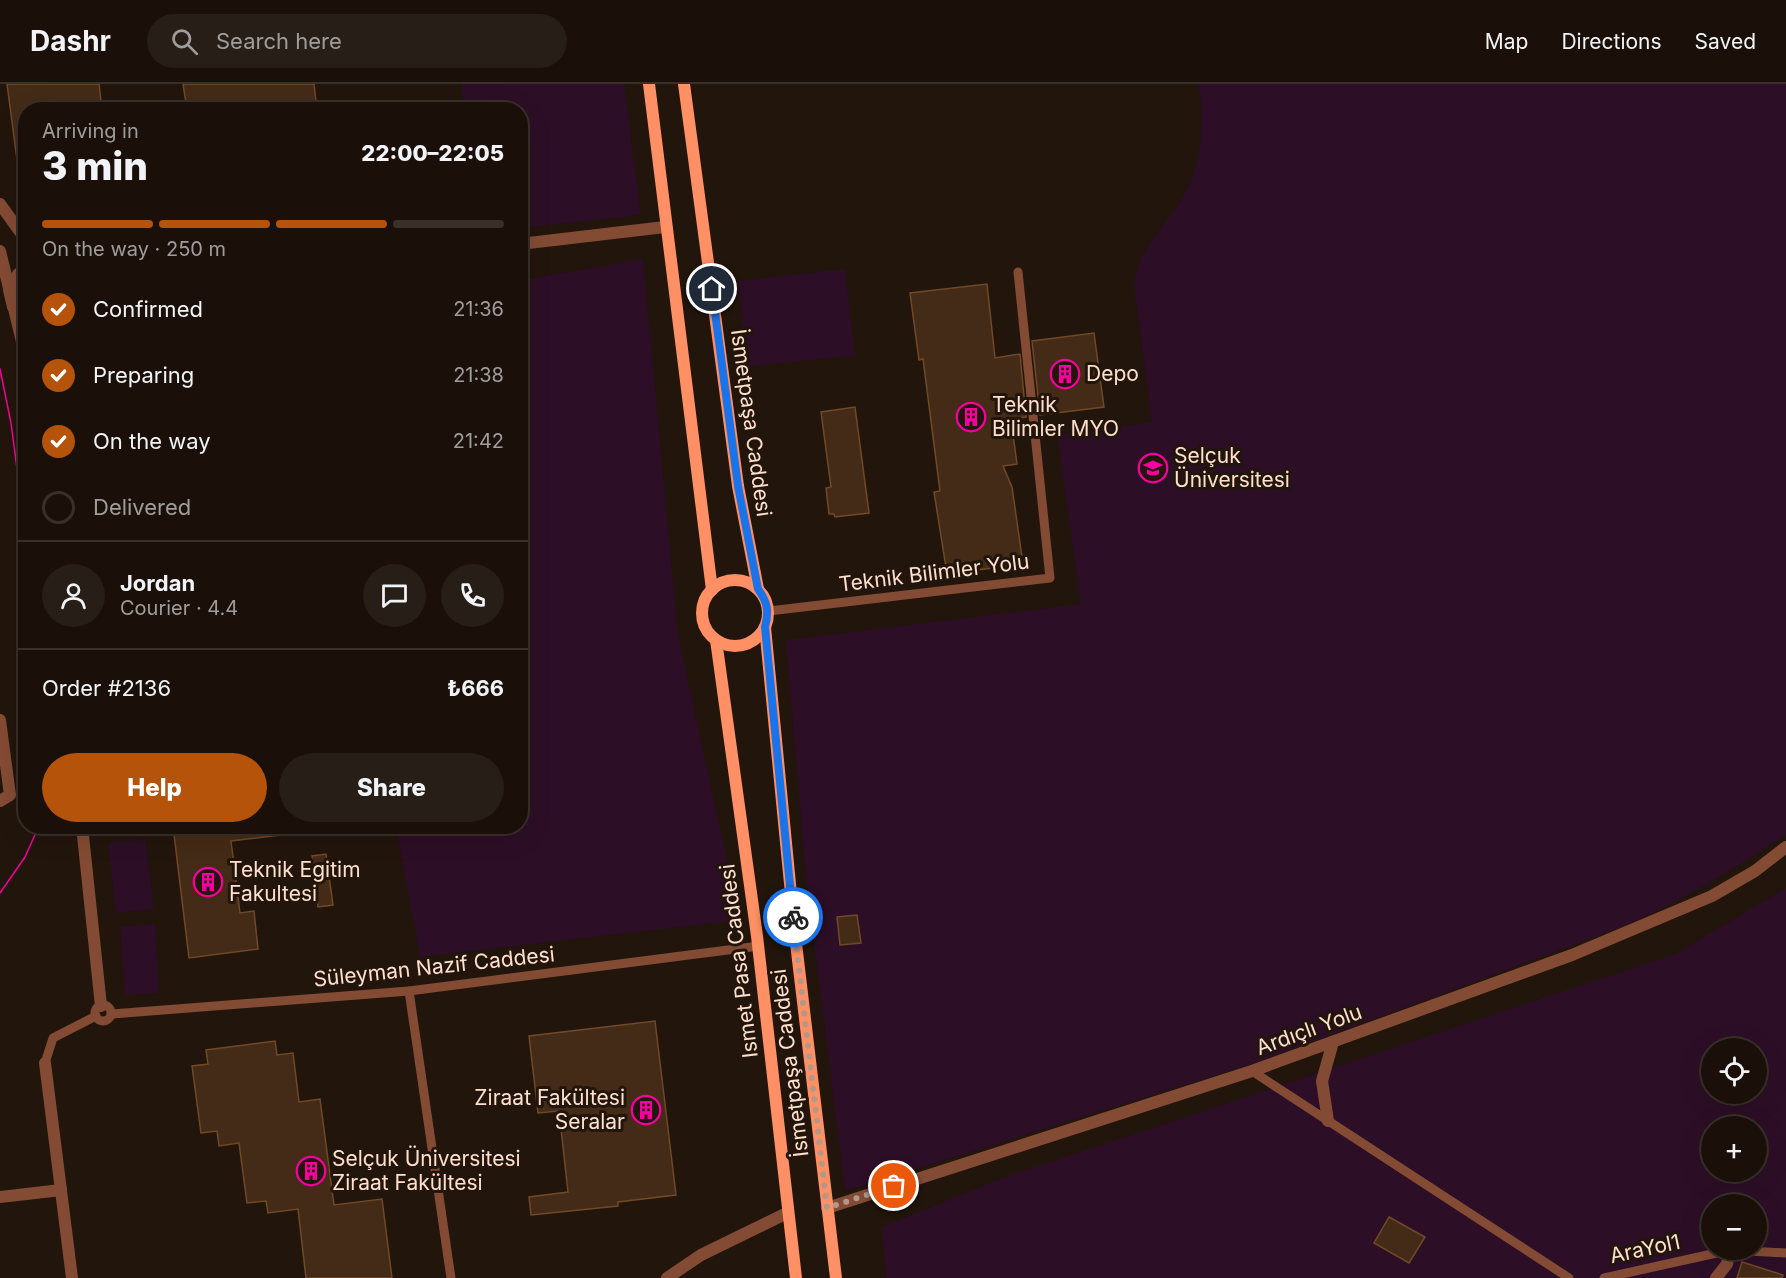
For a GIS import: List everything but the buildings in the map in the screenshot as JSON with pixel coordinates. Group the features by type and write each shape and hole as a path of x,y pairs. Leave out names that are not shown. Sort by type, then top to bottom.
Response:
{"main road":[{"path":"649,84 712,590"},
{"name":"İsmetpaşa Caddesi","path":"684,84 738,486 758,589"},
{"path":"740,580 758,589 766,599 769,611 765,627 749,644 738,646 716,640 708,632 702,610 712,590 720,584 740,580"},
{"name":"İsmetpaşa Caddesi","path":"765,627 795,935 836,1278"},
{"name":"Ismet Pasa Caddesi","path":"716,640 759,946 796,1278"}],"street":[{"path":"0,204 18,229"},
{"path":"528,243 666,227"},
{"path":"0,251 18,328"},
{"path":"18,276 12,281 10,299 13,307 18,311"},
{"path":"0,720 10,795 0,801"},
{"path":"83,834 98,1011"},
{"name":"Ardıçlı Yolu","path":"827,1208 1252,1071 1572,955 1712,896 1755,871 1786,847"},
{"path":"1328,1121 1322,1081 1333,1042"},
{"path":"45,1063 72,1278"},
{"path":"0,1197 61,1190"},
{"path":"667,1278 700,1255 787,1213"},
{"path":"1716,1278 1728,1260"}],"lane":[{"name":"Teknik Bilimler Yolu","path":"769,611 1050,578 1018,272"},
{"name":"Süleyman Nazif Caddesi","path":"98,1011 108,1007 112,1014 409,992 759,946"},
{"path":"409,992 451,1278"},
{"path":"45,1063 53,1038 98,1011"},
{"path":"1252,1071 1569,1278"},
{"name":"AraYol1","path":"1767,1252 1786,1253"},
{"name":"AraYol1","path":"1604,1278 1701,1256"}],"shaded area":[{"path":"462,84 624,84 641,215 528,227 528,102 463,102"},
{"path":"1198,84 1786,84 1786,834 1706,884 1622,927 1258,1062 845,1191 806,878 786,640 1081,604 1057,434 1152,422 1134,285 1137,271 1148,247 1178,205 1191,181 1201,140 1202,111"},
{"path":"643,259 678,635 740,920 420,957 397,834 528,834 528,279"},
{"path":"845,269 855,355 747,367 738,281"},
{"path":"145,839 154,909 116,913 108,843"},
{"path":"1786,888 1786,1278 886,1278 882,1227 1005,1177 1675,954"},
{"path":"155,924 159,993 125,995 120,927"}],"tram line":[{"path":"0,369 11,423 18,476"},
{"path":"0,893 25,857 35,834"}],"way so far":[{"path":"793,917 827,1208 894,1186"}],"place":[{"name":"Depo","path":"1065,374"},
{"name":"Teknik Bilimler MYO","path":"971,417"},
{"name":"Selçuk Üniversitesi","path":"1153,468"},
{"name":"Teknik Egitim Fakultesi","path":"208,882"},
{"name":"Ziraat Fakültesi Seralar","path":"646,1110"},
{"name":"Selçuk Üniversitesi Ziraat Fakültesi","path":"311,1171"}],"route":[{"path":"712,289 738,486 758,589 766,599 769,611 765,627 793,917"}]}
